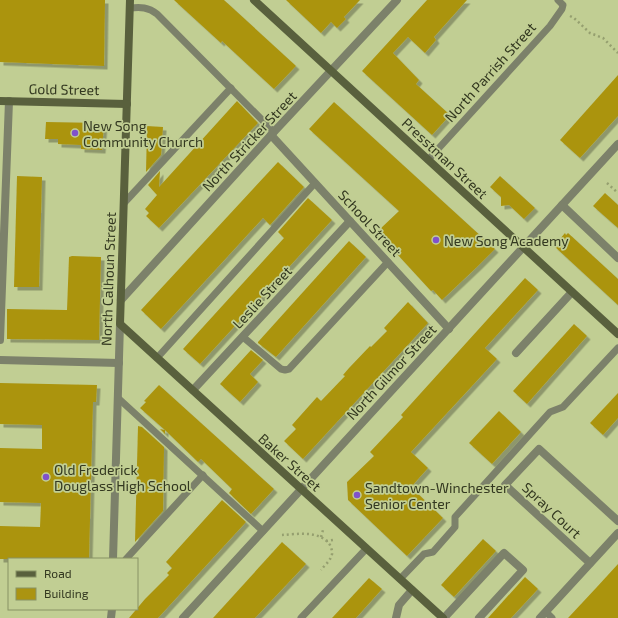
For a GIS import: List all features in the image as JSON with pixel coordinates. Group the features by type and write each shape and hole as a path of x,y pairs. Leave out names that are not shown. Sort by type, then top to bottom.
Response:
{"street":[{"name":"Presstman Street","path":"254,0 618,334"},
{"name":"North Stricker Street","path":"121,300 397,0"},
{"name":"North Calhoun Street","path":"113,558 130,4"},
{"name":"Gold Street","path":"4,101 127,104"},
{"path":"0,340 4,101"},
{"name":"School Street","path":"273,134 315,183 449,329"},
{"name":"North Gilmor Street","path":"183,618 618,144"},
{"path":"562,205 618,258"},
{"name":"Leslie Street","path":"193,390 350,221"},
{"path":"516,353 572,292"},
{"name":"Baker Street","path":"120,324 366,549 444,618"},
{"path":"0,360 119,363"},
{"name":"Spray Court","path":"590,563 505,486 539,449 618,521"},
{"path":"543,615 618,533"},
{"path":"444,618 504,553 523,570 479,618"},
{"path":"396,618 399,605 412,590"}],"lane":[{"name":"North Parrish Street","path":"428,160 550,26 562,9 563,5 558,0"},
{"name":"School Street","path":"130,4 151,10 157,14 231,88 273,134"},
{"path":"124,203 231,88"},
{"path":"157,358 315,183"},
{"path":"243,337 281,369 289,369 388,262"},
{"path":"400,579 424,554 433,552 455,527 455,517 545,417 550,412 563,407 618,348"},
{"path":"118,398 263,531"},
{"path":"127,558 203,475"},
{"path":"301,618 366,549"},
{"path":"543,615 552,618"}],"path":[{"path":"567,15 574,18 590,33 603,38 618,53"},
{"path":"608,183 618,193"},
{"path":"321,537 323,530"},
{"path":"282,535 310,535 321,537 326,541 331,548 332,554 321,570"},
{"path":"326,541 333,540"}],"building":[{"path":"0,0 105,0 104,66 0,62"},
{"path":"174,0 224,0 296,66 274,89 222,41 221,43"},
{"path":"286,0 360,0 344,17 346,19 337,28 331,22 321,33"},
{"path":"427,0 467,0 434,37 436,40 425,53 408,37 393,53 419,80 416,84 450,115 432,135 362,71"},
{"path":"618,75 618,116 580,158 560,140"},
{"path":"237,101 258,123 159,228 146,216 149,213 145,209 157,195 148,185 160,171 159,187"},
{"path":"334,102 495,249 442,300 433,290 431,291 397,254 399,252 379,230 399,211 309,129"},
{"name":"New Song Community Church","path":"46,122 104,123 102,150 81,149 81,145 58,144 58,139 45,139"},
{"path":"147,126 163,127 161,155 146,172"},
{"path":"278,162 304,187 270,225 263,218 161,329 141,310"},
{"path":"17,176 42,177 39,287 14,287"},
{"path":"500,176 535,208 524,219 509,205 501,206 501,197 490,187"},
{"path":"605,193 618,205 618,228 593,206"},
{"path":"308,198 332,220 200,364 183,349 284,238 278,232"},
{"path":"565,233 566,235 568,233 618,279 618,305 554,246"},
{"path":"349,241 366,257 276,357 258,342"},
{"path":"69,257 101,257 99,340 7,339 7,309 67,310"},
{"path":"525,278 538,290 485,348 497,359 411,452 428,468 411,487 443,518 407,556 348,500 347,482 374,456 370,452 403,417 401,415"},
{"path":"408,302 428,323 303,459 284,441 296,429 292,425 317,397 321,401 345,376 343,375 349,368 387,331 384,328"},
{"path":"574,324 587,336 527,404 513,391"},
{"path":"251,350 263,360 250,374 258,382 240,402 220,384"},
{"name":"Old Frederick Douglass High School","path":"0,383 97,385 96,402 93,402 89,558 0,559 0,526 40,527 41,503 0,502 0,448 42,449 42,425 0,424"},
{"path":"159,385 274,489 251,514 229,493 232,489 201,459 198,462 140,408 146,402 144,401"},
{"path":"618,393 618,418 603,435 590,423"},
{"path":"499,411 521,432 492,464 469,443"},
{"path":"138,426 142,427 164,447 163,511 135,542"},
{"path":"222,500 246,522 158,618 129,618 136,610 138,610 138,607 145,599 169,575 167,573 172,568 166,562"},
{"path":"483,539 496,551 454,597 441,585"},
{"path":"282,542 306,564 255,618 213,618"},
{"path":"618,564 618,618 568,618 596,588"},
{"path":"525,577 538,589 511,618 488,618"},
{"path":"369,578 382,589 356,618 332,618"}],"place":[{"name":"New Song Community Church","path":"75,133"},
{"name":"New Song Academy","path":"436,240"},
{"name":"Old Frederick Douglass High School","path":"46,477"},
{"name":"Sandtown-Winchester Senior Center","path":"357,495"}]}
